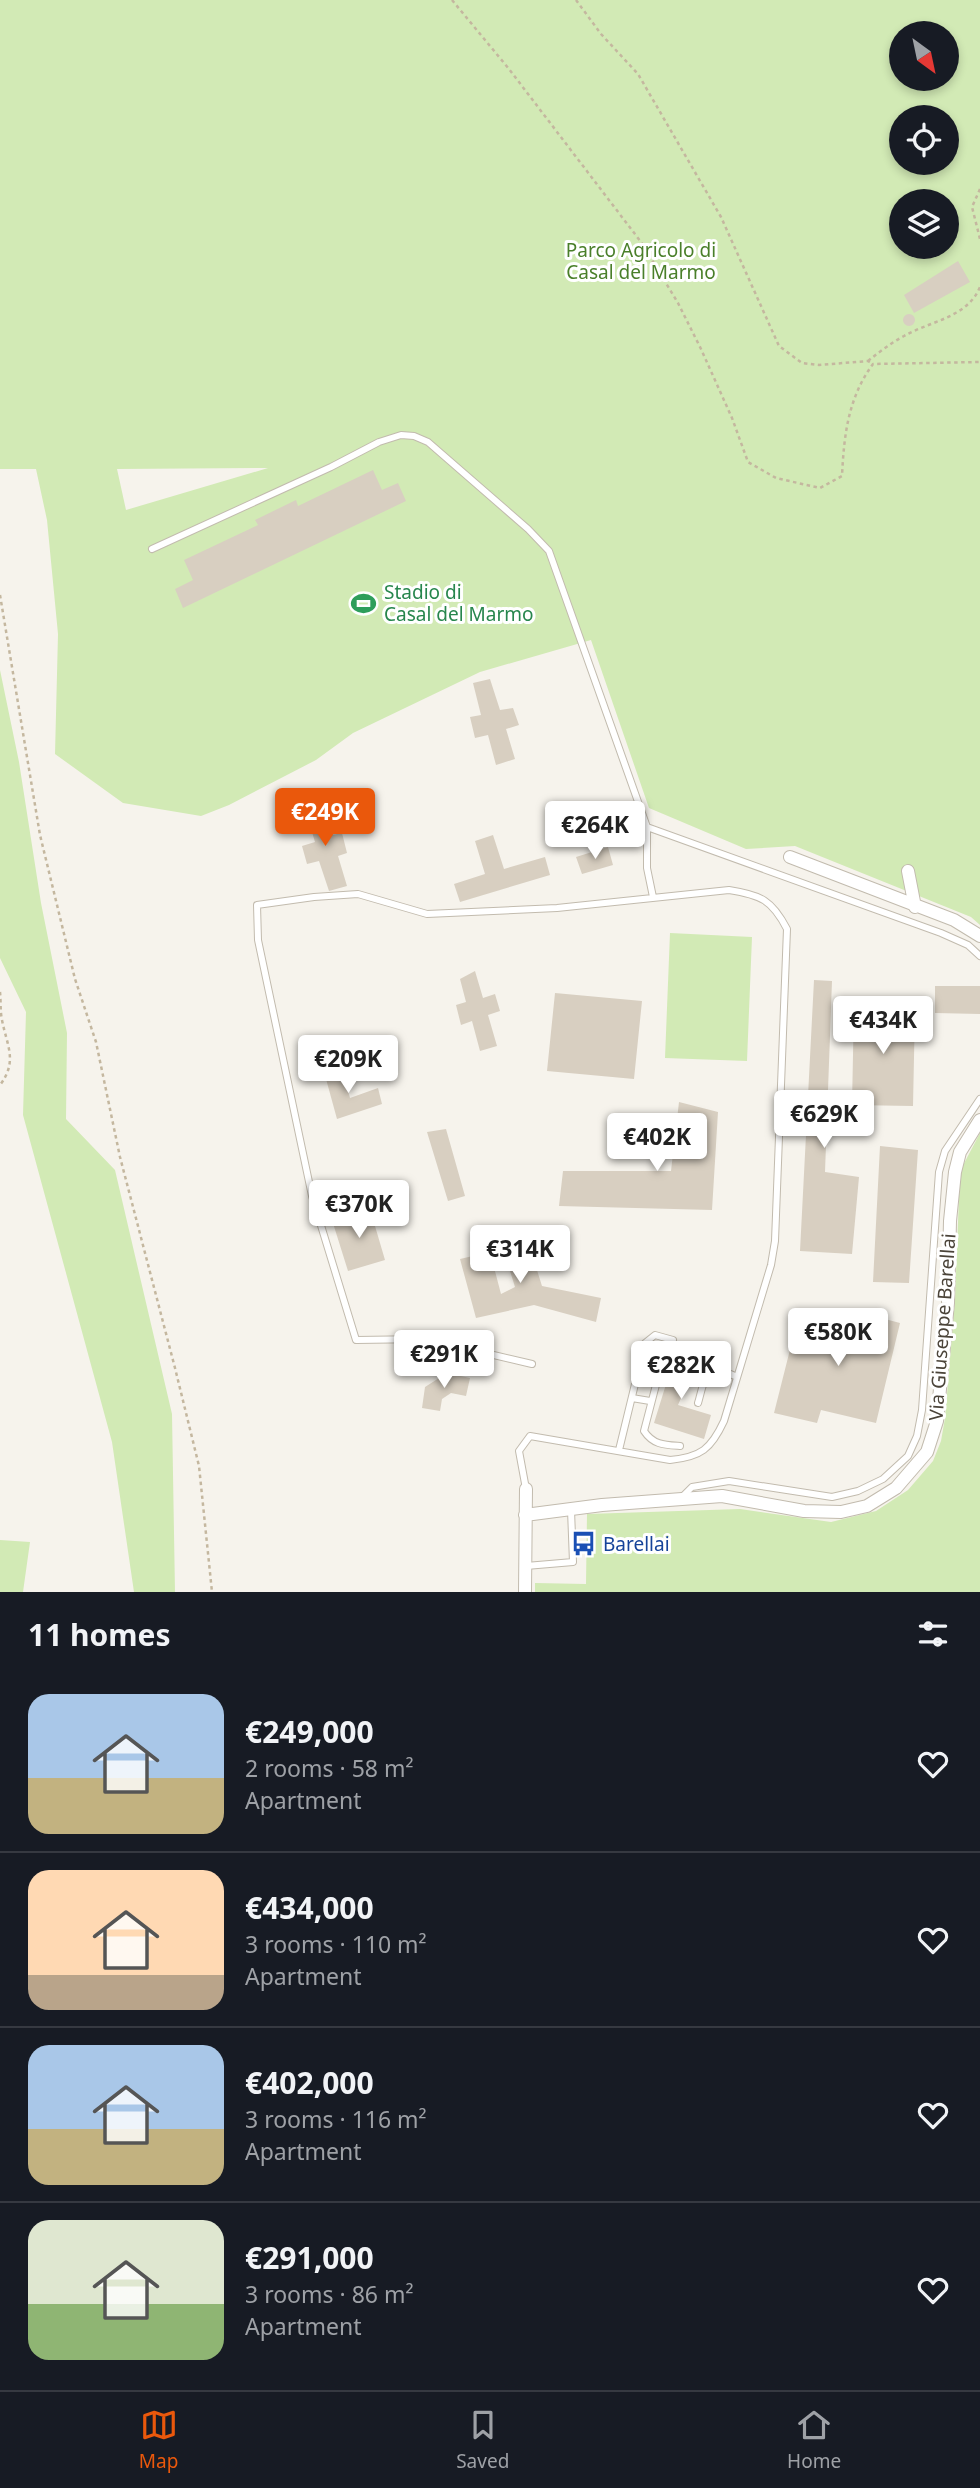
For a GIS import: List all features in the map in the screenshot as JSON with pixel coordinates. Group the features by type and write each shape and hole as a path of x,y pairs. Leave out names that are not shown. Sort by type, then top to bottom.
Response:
{"street":[{"path":"790,857 954,920 980,936"},
{"path":"908,871 915,906"},
{"name":"Via Giuseppe Barellai","path":"525,1515 722,1496 804,1511 841,1511 867,1506 896,1488 927,1452 937,1421 948,1303 950,1220 955,1172 960,1152 980,1120"},
{"path":"526,1489 526,1592"}],"lane":[{"path":"152,549 331,467 379,442 401,435 414,436 428,442 528,529 549,551 647,827 647,868 653,897"},
{"path":"647,827 941,933 968,944 980,956"},
{"path":"526,1489 519,1451 530,1436 670,1460 687,1458 702,1452 714,1441 724,1421 771,1265 775,1241 787,929 778,911 754,894 729,890 556,908 427,914 358,894 257,905 258,940 312,1196 356,1340 426,1339 532,1364"},
{"path":"680,1499 692,1487 729,1481 832,1497 883,1479 908,1456 917,1436 922,1410 939,1172 945,1151 980,1099"},
{"path":"619,1450 645,1343 655,1335 673,1340"},
{"path":"663,1358 644,1426 648,1437 659,1444 680,1447"},
{"path":"698,1403 705,1379 711,1370 717,1368 737,1377"},
{"path":"632,1398 650,1401"},
{"path":"526,1566 573,1562 571,1509"}],"path":[{"path":"452,0 509,69 641,242 678,303 701,349 732,418 748,462 776,478 820,488 842,476 845,431 860,382 873,364"},
{"path":"576,0 601,34 638,74 721,217 779,346 802,363 819,365 868,361 906,334 962,311 980,287"},
{"path":"980,189 972,207 980,239"},
{"path":"868,361 873,364 980,362"},
{"path":"0,595 40,835 75,979 96,1042 120,1157 199,1466 212,1592"},
{"path":"0,992 1,1016 10,1049 10,1067 0,1085"}],"green space":[{"name":"Parco Agricolo di Casal del Marmo","path":"0,0 980,0 980,925 971,917 795,846 746,849 649,808 591,640 480,672 353,733 316,760 229,805 201,816 123,803 55,754 58,634 47,520 36,469 0,469","holes":["268,468 126,510 117,469"]},
{"path":"0,670 67,1033 66,1119 115,1170 172,1414 175,1592 134,1592 112,1442 23,1115 26,1012 0,958"},
{"path":"670,933 752,937 747,1061 665,1058"},
{"path":"980,1133 980,1592 535,1592 535,1583 586,1584 587,1514 740,1509 831,1522 876,1511 908,1490 933,1461 941,1441 955,1299 960,1171"},
{"path":"0,1540 30,1542 23,1592 0,1592"}],"building":[{"path":"958,261 970,282 914,313 904,295"},
{"path":"909,314 915,320 909,326 903,320"},
{"path":"373,470 382,490 398,483 406,501 183,608 175,589 193,580 184,560 258,525 255,520 296,500 298,506"},
{"path":"490,679 500,710 513,708 519,725 506,729 515,759 496,765 488,735 475,738 470,717 481,715 473,683"},
{"path":"322,803 333,835 342,833 347,853 338,856 347,886 329,891 319,861 307,864 302,846 315,842 305,809"},
{"path":"493,835 504,869 545,857 550,875 460,902 454,884 485,874 475,841"},
{"path":"608,847 613,865 582,874 576,857"},
{"path":"475,971 483,998 495,994 500,1011 488,1015 497,1046 480,1051 472,1021 461,1025 456,1005 466,1002 460,979"},
{"path":"814,980 832,981 825,1172 859,1177 852,1254 800,1251"},
{"path":"935,986 980,986 980,1014 935,1013"},
{"path":"555,993 642,1001 634,1079 547,1071"},
{"path":"854,1005 915,1009 913,1106 852,1105"},
{"path":"341,1066 350,1098 378,1088 382,1104 337,1119 323,1068"},
{"path":"679,1102 718,1112 712,1210 559,1206 563,1171 671,1171"},
{"path":"446,1129 465,1196 448,1201 427,1132"},
{"path":"880,1146 918,1150 909,1283 873,1282"},
{"path":"370,1209 385,1260 348,1271 332,1220"},
{"path":"525,1232 542,1286 601,1298 596,1322 534,1305 476,1318 460,1259 490,1252 501,1294 515,1287 501,1242"},
{"path":"851,1310 900,1323 876,1423 821,1410 817,1423 774,1413 799,1314 847,1325"},
{"path":"676,1352 698,1358 678,1405 711,1415 704,1439 654,1423"},
{"path":"447,1373 470,1378 466,1396 451,1393 442,1399 440,1411 422,1408 425,1387"}],"place":[{"name":"Stadio di Casal del Marmo","path":"364,603"},
{"name":"Barellai","path":"583,1544"}]}
